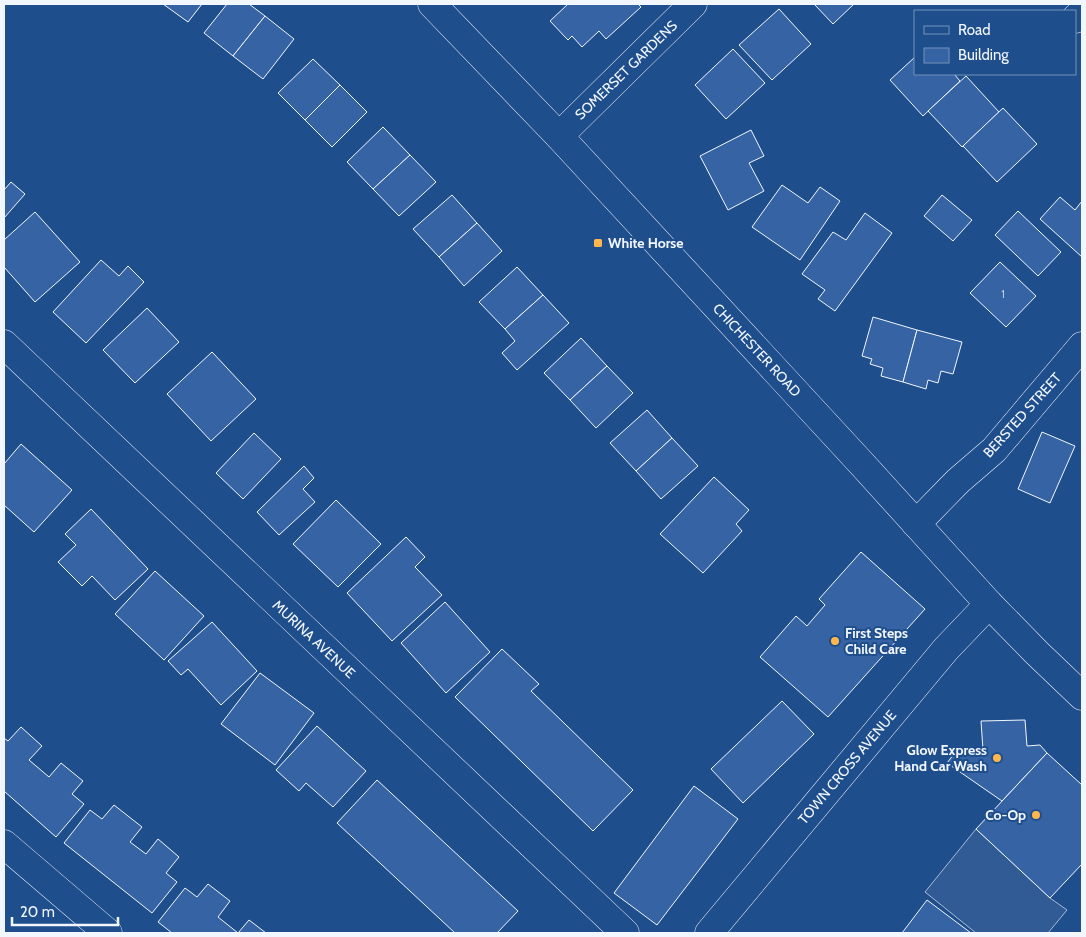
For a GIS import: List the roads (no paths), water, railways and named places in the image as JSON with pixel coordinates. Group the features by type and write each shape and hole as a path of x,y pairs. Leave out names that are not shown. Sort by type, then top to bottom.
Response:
{"street":[{"name":"CHICHESTER ROAD","path":"432,4 559,136 989,604 1036,653 1082,696"},
{"name":"SOMERSET GARDENS","path":"559,136 693,4"},
{"name":"MURINA AVENUE","path":"4,344 624,933"},
{"name":"BERSTED STREET","path":"916,524 958,481 994,450 1082,346"},
{"name":"TOWN CROSS AVENUE","path":"709,933 946,648 989,604"},
{"path":"4,844 108,933"}],"place":[{"name":"White Horse","path":"598,243"},
{"name":"First Steps Child Care","path":"835,641"},
{"name":"Glow Express Hand Car Wash","path":"997,758"},
{"name":"Co-Op","path":"1036,815"}]}
